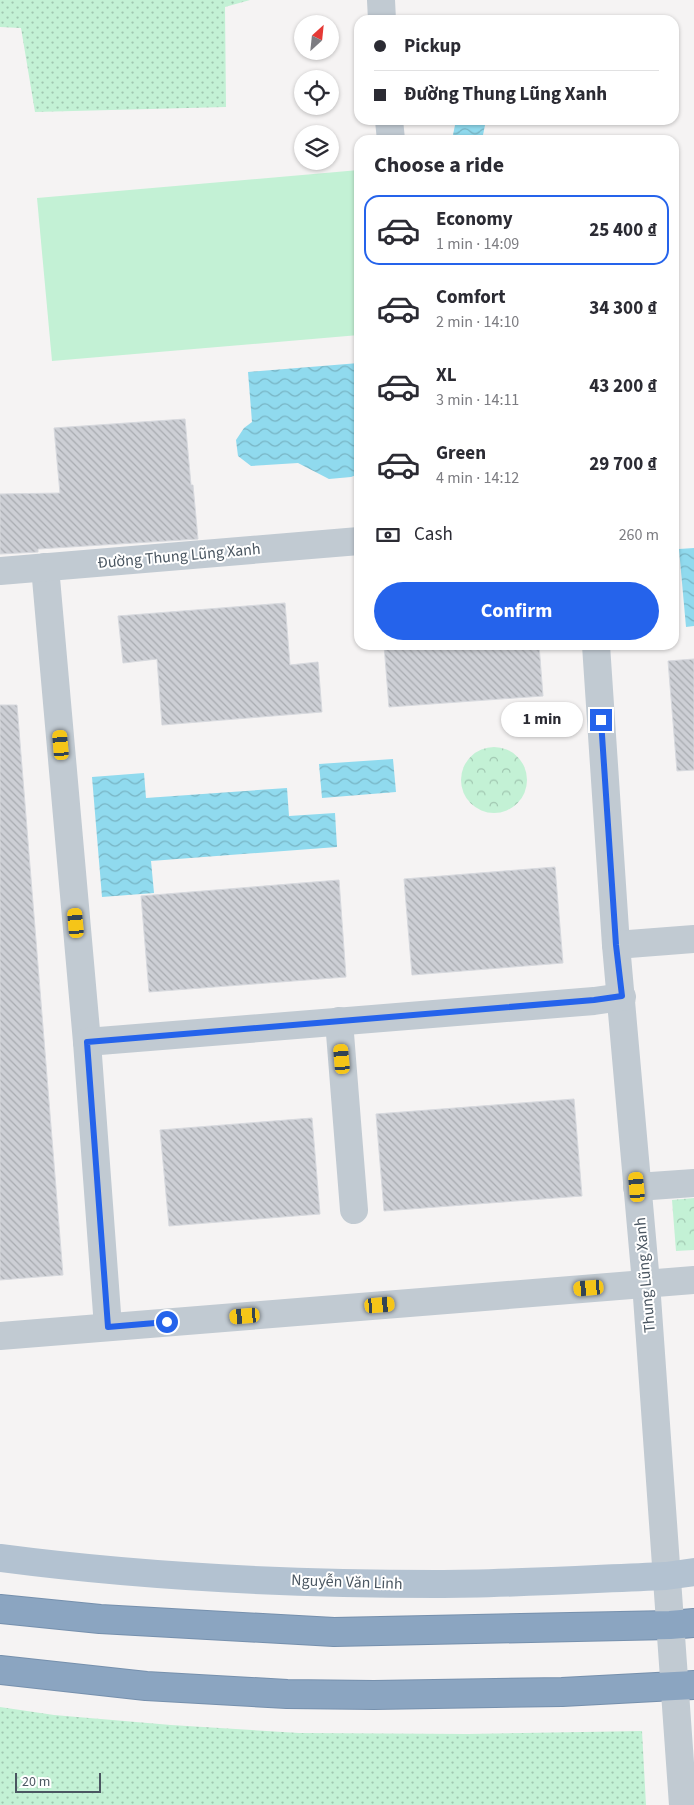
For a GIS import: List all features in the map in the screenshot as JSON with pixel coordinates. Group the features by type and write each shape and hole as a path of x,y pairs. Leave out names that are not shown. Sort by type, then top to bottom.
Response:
{"highway":[{"path":"0,1609 100,1619 334,1632 682,1624"},
{"path":"0,1670 146,1686 287,1694 374,1695 553,1692 684,1686"}],"main road":[{"name":"Nguyễn Văn Linh","path":"0,1558 100,1570 173,1576 364,1584 439,1584 666,1576 694,1572"}],"street":[{"path":"381,0 382,15"},
{"name":"Đường Thung Lũng Xanh","path":"0,571 354,541"},
{"path":"45,567 87,1042 108,1327"},
{"path":"596,650 616,945 694,939"},
{"name":"Thung Lũng Xanh","path":"616,945 646,1283 666,1576 682,1624 684,1686 682,1805"},
{"path":"87,1042 594,1000 622,996"},
{"path":"339,1021 354,1210"},
{"path":"637,1187 694,1183"},
{"path":"0,1336 694,1280"}],"green space":[{"path":"0,0 250,0 225,7 226,107 35,112 21,28 0,27"},
{"path":"354,170 354,335 52,361 37,198"},
{"path":"487,747 501,747 513,752 522,761 527,773 525,793 518,804 501,813 487,813 475,808 466,799 461,787 461,773 466,761 475,752"},
{"path":"694,1198 694,1250 676,1251 672,1200"},
{"path":"0,1707 54,1715 299,1733 468,1734 642,1731 646,1805 0,1805"}],"water":[{"path":"455,125 485,125 483,135 453,135"},
{"path":"354,363 354,476 329,479 298,463 251,466 238,456 236,440 244,428 252,422 248,372"},
{"path":"694,548 694,626 686,627 679,549"},
{"path":"393,759 396,792 322,798 319,764"},
{"path":"144,773 146,798 287,788 289,816 335,813 337,847 151,861 154,893 102,897 92,777"}],"building":[{"path":"185,419 198,539 38,549 38,552 0,554 0,494 60,493 54,428"},
{"path":"285,603 290,665 318,662 322,712 162,725 157,659 123,663 118,616"},
{"path":"384,650 539,650 543,696 389,707"},
{"path":"694,659 694,770 677,771 668,661"},
{"path":"0,705 17,705 63,1275 0,1280"},
{"path":"555,867 563,963 412,975 404,879"},
{"path":"339,880 346,977 149,992 141,896"},
{"path":"574,1099 582,1196 384,1211 376,1114"},
{"path":"312,1118 320,1214 169,1226 160,1130"}],"route":[{"path":"167,1322 108,1327 87,1042 594,1000 622,996 616,945 601,720"}]}
